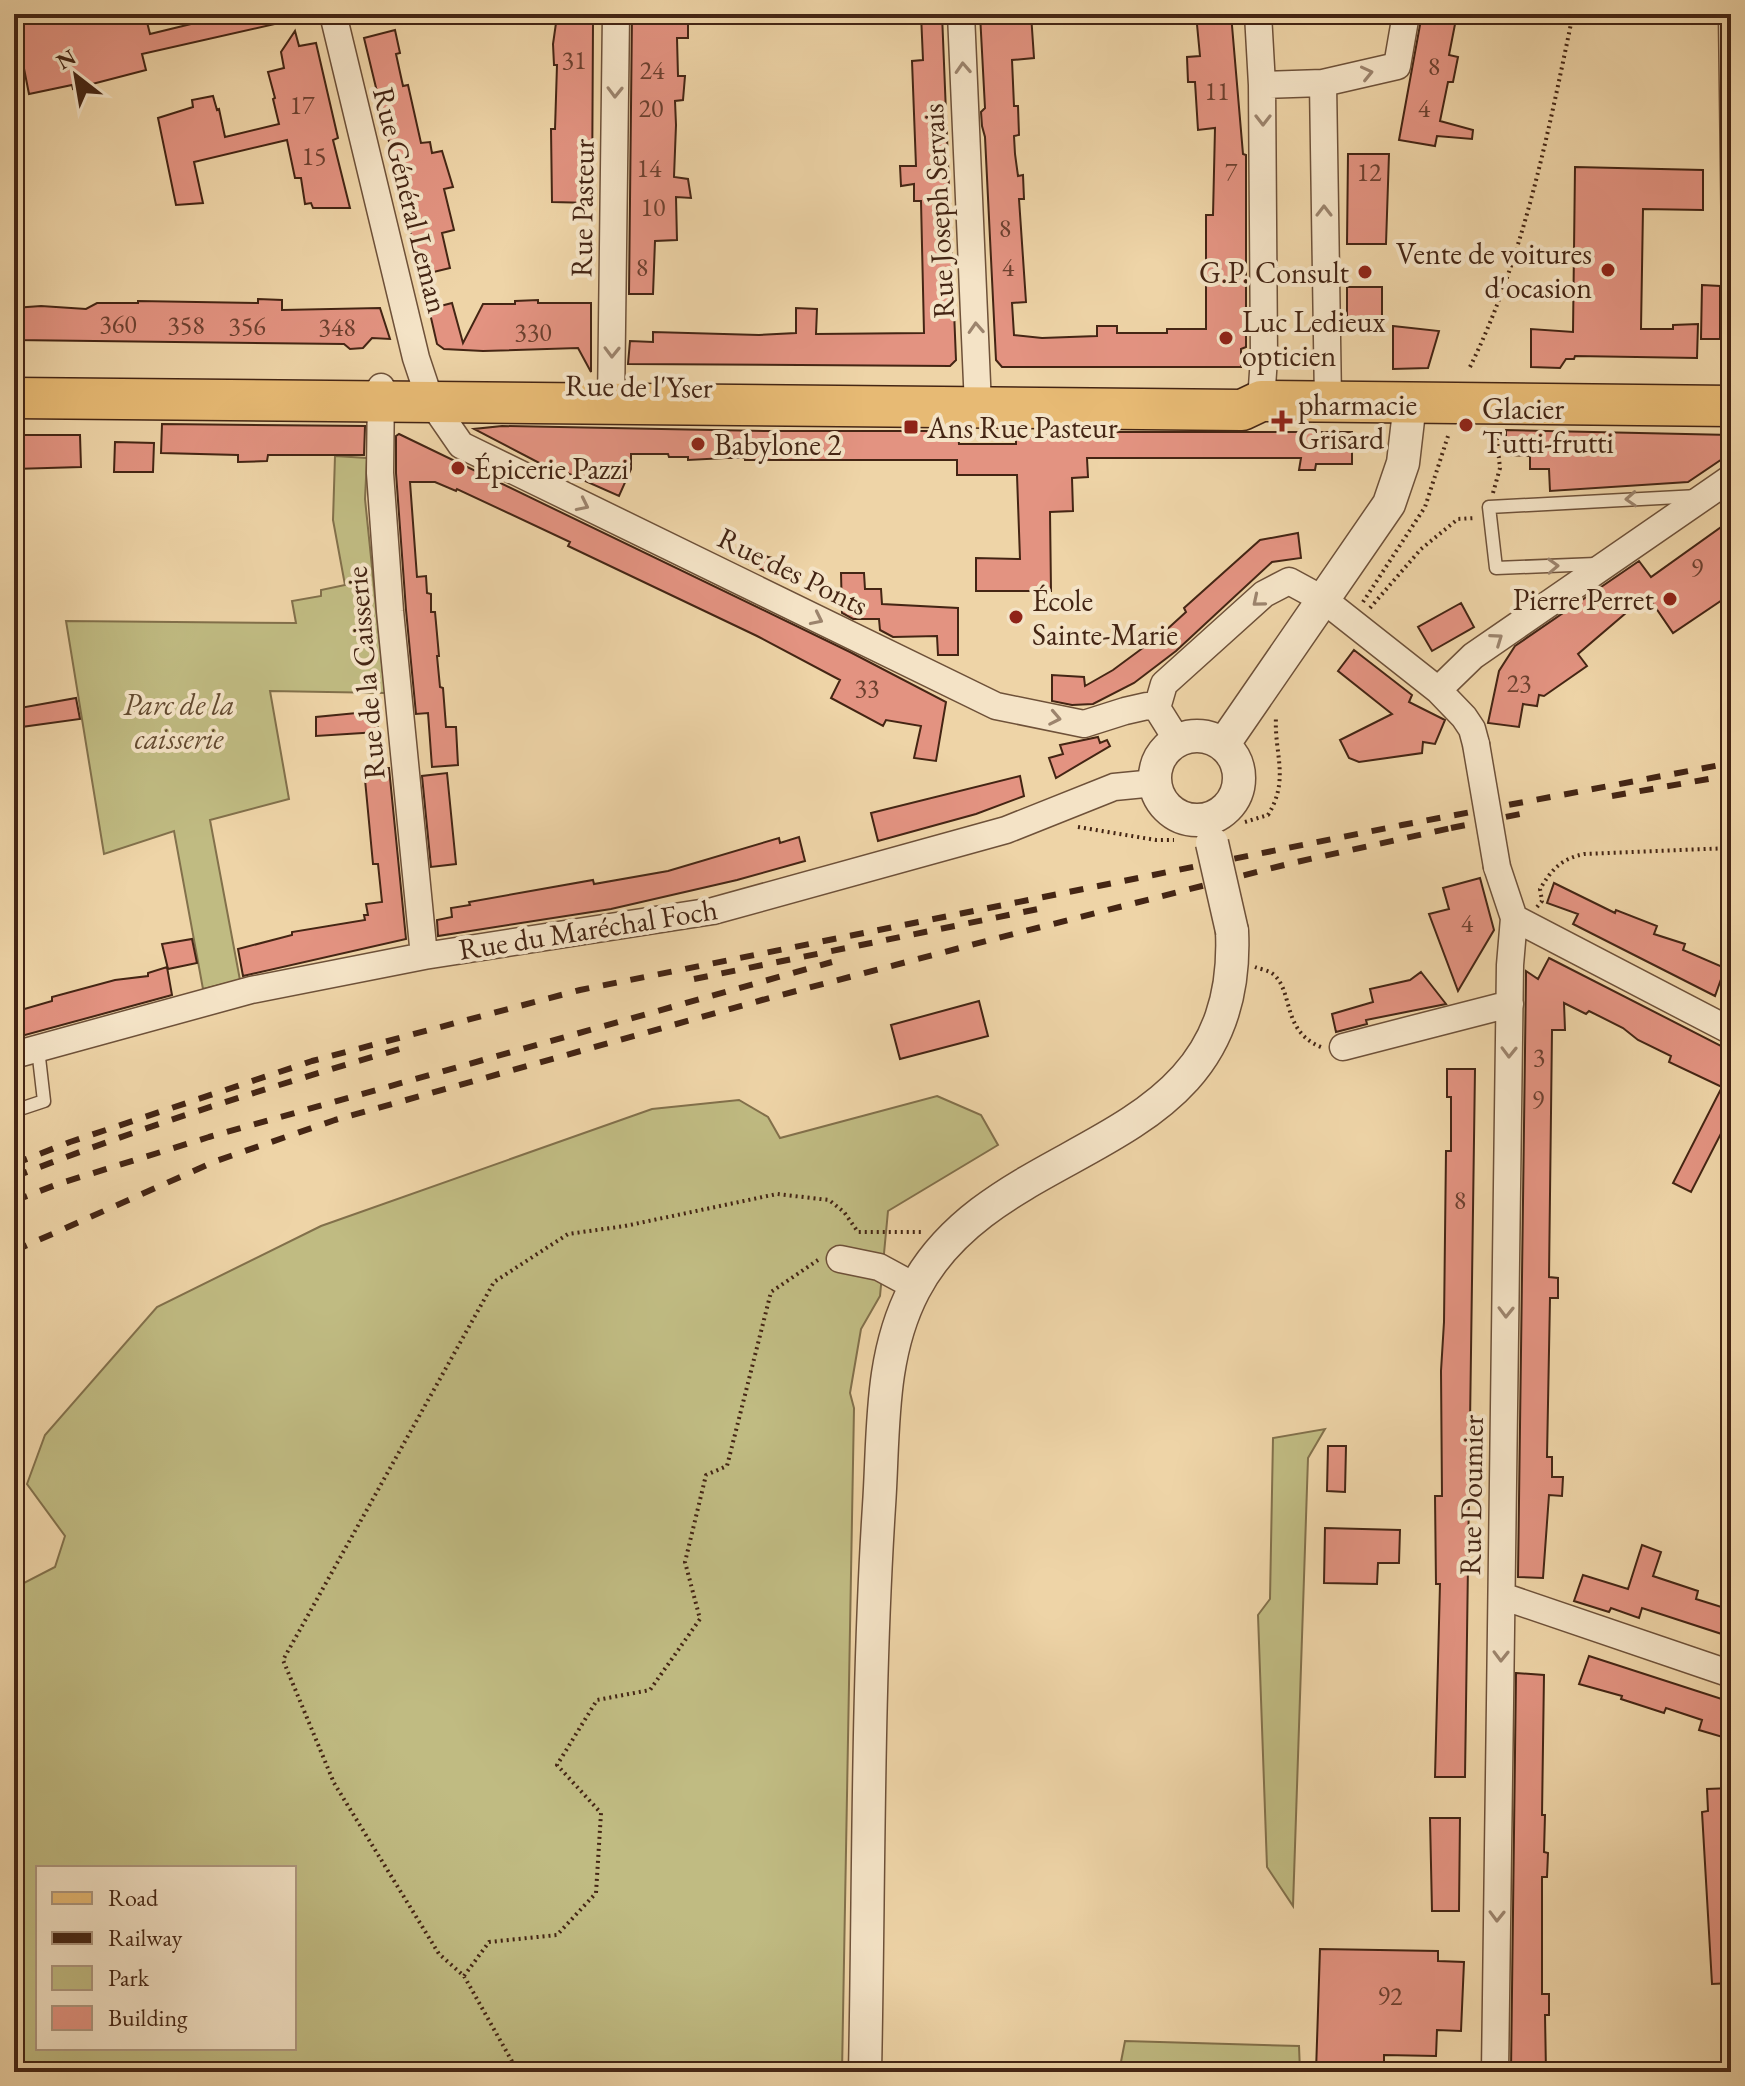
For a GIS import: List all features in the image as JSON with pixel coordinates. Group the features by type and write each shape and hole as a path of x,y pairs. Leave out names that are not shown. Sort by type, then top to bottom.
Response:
{"main road":[{"name":"Rue de l'Yser","path":"14,380 611,395 978,396 1241,389 1261,401 1731,406"},
{"name":"Rue de l'Yser","path":"14,398 381,391"}],"street":[{"name":"Rue Général Leman","path":"333,14 416,358 428,392"},
{"name":"Rue Pasteur","path":"611,395 616,14"},
{"name":"Rue Joseph Servais","path":"961,14 978,396"},
{"path":"1258,14 1262,85 1264,358 1261,401"},
{"path":"1262,85 1323,83 1397,66 1406,14"},
{"path":"1323,83 1328,401"},
{"name":"Rue de la Caisserie","path":"381,391 380,473 390,611 424,956"},
{"name":"Rue des Ponts","path":"428,392 461,445 996,706 1084,724 1147,706 1157,708"},
{"path":"1223,745 1389,504 1403,463 1410,403"},
{"path":"1438,690 1473,656 1731,478"},
{"path":"1177,740 1157,708 1164,684 1264,594 1289,581 1324,600 1438,690 1464,717 1472,729 1476,744 1497,867 1514,918 1731,1031"},
{"path":"865,2072 875,1571 885,1393 894,1341 916,1287 956,1236 1003,1199 1144,1115 1168,1097 1187,1078 1213,1039 1222,1017 1232,971 1232,931 1210,831 1234,798 1239,781 1237,764 1223,745 1200,736 1177,740 1168,746 1156,769 1155,783 1161,800 1173,813 1210,831"},
{"name":"Rue du Maréchal Foch","path":"26,1052 251,990 424,956 713,911 1006,830 1114,787 1155,783"},
{"name":"Rue Doumier","path":"1495,2072 1510,1004 1514,918"},
{"path":"1343,1047 1510,1004"},
{"path":"840,1259 879,1267 916,1287"},
{"path":"1502,1596 1731,1674"}],"lane":[{"path":"1725,14 1731,406"},
{"path":"1610,563 1496,568 1489,512 1709,495"},
{"path":"14,1111 44,1101 26,1052"}],"path":[{"path":"1470,367 1507,281 1528,207 1573,14"},
{"path":"1352,622 1374,604 1421,549 1458,519 1489,512 1500,468 1493,402"},
{"path":"1245,822 1268,815 1278,800 1281,767 1275,734 1277,705"},
{"path":"1071,827 1174,840"},
{"path":"1514,918 1535,910 1542,901 1540,889 1565,858 1584,854 1731,848"},
{"path":"1248,973 1249,965 1271,972 1279,982 1296,1029 1317,1047 1343,1047"},
{"path":"518,2072 464,1976 439,1954 334,1783 283,1660 494,1282 568,1234 625,1226 777,1194 829,1200 844,1212 858,1232 923,1232 934,1226"},
{"path":"464,1976 489,1942 557,1935 596,1893 601,1813 557,1765 597,1700 650,1690 700,1619 685,1562 706,1475 727,1466 771,1292 818,1260 840,1259"}],"green space":[{"name":"Parc de la caisserie","path":"335,456 367,458 365,499 385,693 270,691 289,799 210,820 240,980 203,989 174,831 104,854 66,621 296,623 292,601 321,596 321,590 345,585 333,520"},
{"path":"937,1096 981,1115 998,1145 888,1211 880,1296 861,1329 850,1393 854,1408 842,2072 14,2072 14,1588 55,1567 65,1536 27,1484 45,1435 157,1307 321,1226 652,1109 739,1100 768,1117 780,1138"},
{"path":"1325,1429 1308,1458 1293,1906 1267,1867 1258,1615 1270,1599 1273,1438"},
{"path":"1125,2041 1299,2046 1300,2072 1119,2072"}],"building":[{"path":"14,14 145,14 150,34 232,14 287,14 288,21 142,54 146,70 73,89 72,85 29,94 18,38 14,39"},
{"path":"632,14 688,16 688,38 677,38 678,76 685,76 683,100 675,101 674,177 688,179 691,198 676,197 677,240 655,241 653,294 629,294"},
{"path":"921,14 942,14 956,360 950,366 628,364 630,341 653,342 653,332 796,333 796,308 817,309 816,334 924,333 921,201 914,201 914,184 901,186 900,166 916,166 912,61 923,60"},
{"path":"980,14 1031,14 1034,58 1012,60 1019,135 1014,136 1015,154 1018,176 1023,175 1024,199 1019,199 1026,302 1012,303 1014,335 1042,338 1097,336 1097,326 1117,326 1117,333 1206,329 1206,215 1213,215 1215,128 1198,130 1195,82 1188,82 1187,57 1200,56 1196,14 1231,14 1243,154 1246,155 1246,347 1241,349 1241,367 1002,367 996,360 985,137 981,112 985,108"},
{"path":"1422,14 1457,14 1449,55 1458,57 1453,82 1448,82 1440,121 1473,130 1472,139 1437,136 1435,146 1399,140"},
{"path":"556,23 593,23 592,203 552,202 551,129 555,129 557,65 554,65 553,44"},
{"path":"395,30 400,53 396,54 403,86 408,85 421,143 430,142 432,153 442,151 453,187 444,189 454,230 442,233 450,268 421,275 402,200 407,198 398,162 392,154 364,38"},
{"path":"295,31 299,46 316,43 338,138 333,140 350,208 313,208 311,203 305,204 301,178 295,178 287,140 194,162 203,203 176,205 158,118 193,107 192,100 213,96 225,137 279,124 268,72 284,68 281,52"},
{"path":"1348,154 1389,154 1386,244 1347,244"},
{"name":"Vente de voitures d'ocasion","path":"1575,167 1703,170 1703,210 1643,209 1641,329 1673,329 1673,325 1698,324 1697,358 1575,356 1574,359 1566,359 1560,368 1531,367 1531,329 1573,332"},
{"path":"1702,285 1720,286 1720,339 1701,339"},
{"path":"1347,287 1382,287 1382,320 1347,320"},
{"path":"258,299 282,300 282,310 380,308 390,339 372,338 363,348 350,349 344,344 14,340 14,308 86,309 97,303 138,301 258,303"},
{"path":"538,300 538,303 591,303 591,372 578,348 483,351 444,349 437,344 429,309 452,303 463,343 483,304"},
{"path":"1393,326 1439,331 1428,368 1393,369"},
{"path":"162,424 365,426 364,455 268,455 267,461 238,462 238,455 161,453"},
{"path":"502,426 958,431 959,444 1016,444 1016,438 1092,432 1352,432 1352,464 1316,464 1315,470 1299,470 1301,458 1087,458 1088,477 1072,478 1073,511 1050,512 1051,591 976,591 976,558 1020,559 1017,475 957,475 957,460 688,460 688,457 669,457 668,454 631,454 631,469 619,496 547,464 547,467 474,429"},
{"path":"1506,430 1731,435 1731,453 1688,482 1550,491 1549,469 1530,469 1530,456 1506,455"},
{"path":"399,434 850,652 946,702 936,761 914,758 921,726 886,720 883,726 831,698 840,680 757,636 568,546 570,542 457,489 435,482 410,482 417,577 426,576 427,593 431,594 431,612 435,612 446,727 456,727 458,765 432,767 428,713 416,714 396,473 396,436"},
{"path":"14,435 80,435 81,467 14,469"},
{"path":"115,442 154,443 153,472 114,472"},
{"path":"1731,520 1731,594 1673,633 1647,595 1578,654 1587,666 1544,696 1539,695 1537,706 1523,704 1519,727 1488,723 1499,671 1515,646 1639,561 1651,577"},
{"path":"1298,533 1301,558 1272,562 1176,651 1134,683 1093,704 1072,705 1052,701 1052,675 1084,677 1085,686 1113,670 1163,633 1186,612 1184,608 1260,540"},
{"path":"737,549 784,561 783,580 734,556"},
{"path":"841,573 864,573 865,589 881,589 882,604 958,608 958,655 938,655 937,636 893,637 880,630 879,619 853,619 842,613"},
{"path":"1461,603 1474,627 1432,651 1418,627"},
{"path":"1354,650 1412,695 1409,702 1445,720 1435,744 1423,742 1422,753 1359,762 1349,758 1340,740 1392,714 1338,671"},
{"path":"76,698 80,719 14,728 14,709"},
{"path":"377,711 378,732 316,736 316,717"},
{"path":"1098,737 1100,743 1107,740 1110,746 1056,778 1049,758 1063,754 1060,745"},
{"path":"389,768 406,939 243,976 238,949 292,935 292,932 365,920 364,915 368,915 366,904 382,902 378,864 373,864 364,769"},
{"path":"447,773 456,864 431,867 422,776"},
{"path":"1020,776 1024,796 976,814 878,841 871,813"},
{"path":"799,837 805,861 737,880 611,909 438,936 437,920 452,917 451,908 470,905 469,902 593,880 594,884 668,871 779,838 780,843"},
{"path":"1480,878 1494,930 1458,991 1429,914 1449,909 1443,888"},
{"path":"1554,883 1615,913 1616,910 1657,926 1654,934 1685,944 1683,950 1725,968 1715,996 1573,924 1578,914 1547,903"},
{"path":"192,939 197,963 168,969 162,944"},
{"path":"1549,958 1731,1051 1731,1114 1691,1192 1673,1183 1722,1087 1669,1062 1671,1056 1638,1040 1623,1028 1564,1003 1565,1030 1552,1030 1549,1277 1558,1278 1558,1298 1550,1298 1547,1457 1552,1457 1552,1477 1563,1477 1562,1496 1549,1495 1543,1578 1518,1577 1526,971 1538,979"},
{"path":"167,967 172,995 14,1038 14,1012 52,1001 52,997 115,980 148,976 148,973"},
{"path":"1421,972 1446,1004 1366,1020 1367,1024 1336,1032 1332,1014 1373,1002 1370,989 1410,980"},
{"path":"979,1001 988,1036 900,1059 891,1025"},
{"path":"1447,1069 1475,1069 1465,1777 1435,1777 1440,1584 1436,1584 1435,1496 1442,1496 1441,1371 1446,1151 1451,1151 1451,1097 1447,1097"},
{"path":"1328,1446 1346,1446 1345,1492 1327,1491"},
{"path":"1325,1528 1400,1530 1399,1563 1378,1563 1377,1584 1324,1583"},
{"path":"1642,1545 1661,1552 1653,1576 1698,1591 1696,1599 1731,1610 1731,1637 1642,1608 1639,1618 1611,1608 1609,1612 1574,1601 1583,1575 1628,1589"},
{"path":"1589,1656 1731,1702 1731,1722 1726,1738 1699,1730 1702,1720 1666,1708 1664,1713 1621,1699 1622,1696 1579,1684"},
{"path":"1516,1673 1544,1675 1542,1815 1545,1815 1544,1852 1548,1853 1547,1877 1542,1877 1542,1994 1549,1994 1549,2015 1545,2015 1546,2072 1511,2072"},
{"path":"1731,1788 1731,1983 1712,1984 1702,1812 1708,1811 1707,1789"},
{"path":"1430,1818 1460,1818 1459,1911 1432,1911"},
{"path":"1320,1949 1438,1951 1438,1961 1464,1962 1461,2031 1437,2030 1436,2056 1384,2055 1384,2072 1316,2072"}],"railway":[{"path":"14,1164 70,1142 312,1061 580,990 1402,825 1731,763"},
{"path":"1612,796 1731,775"},
{"path":"1451,828 1525,813"},
{"path":"14,1251 216,1161 335,1120 762,1000 994,939 1292,863 1460,826"},
{"path":"694,979 1043,908"},
{"path":"14,1201 58,1184 209,1137 832,962"},
{"path":"14,1177 207,1108 403,1048"}],"place":[{"name":"Vente de voitures d'ocasion","path":"1608,270"},
{"name":"G.P. Consult","path":"1365,272"},
{"name":"Luc Ledieux opticien","path":"1226,338"},
{"name":"pharmacie Grisard","path":"1282,421"},
{"name":"Glacier Tutti-frutti","path":"1466,425"},
{"name":"Ans Rue Pasteur","path":"911,427"},
{"name":"Babylone 2","path":"698,444"},
{"name":"Épicerie Pazzi","path":"458,468"},
{"name":"Pierre Perret","path":"1670,599"},
{"name":"École Sainte-Marie","path":"1016,617"}]}
